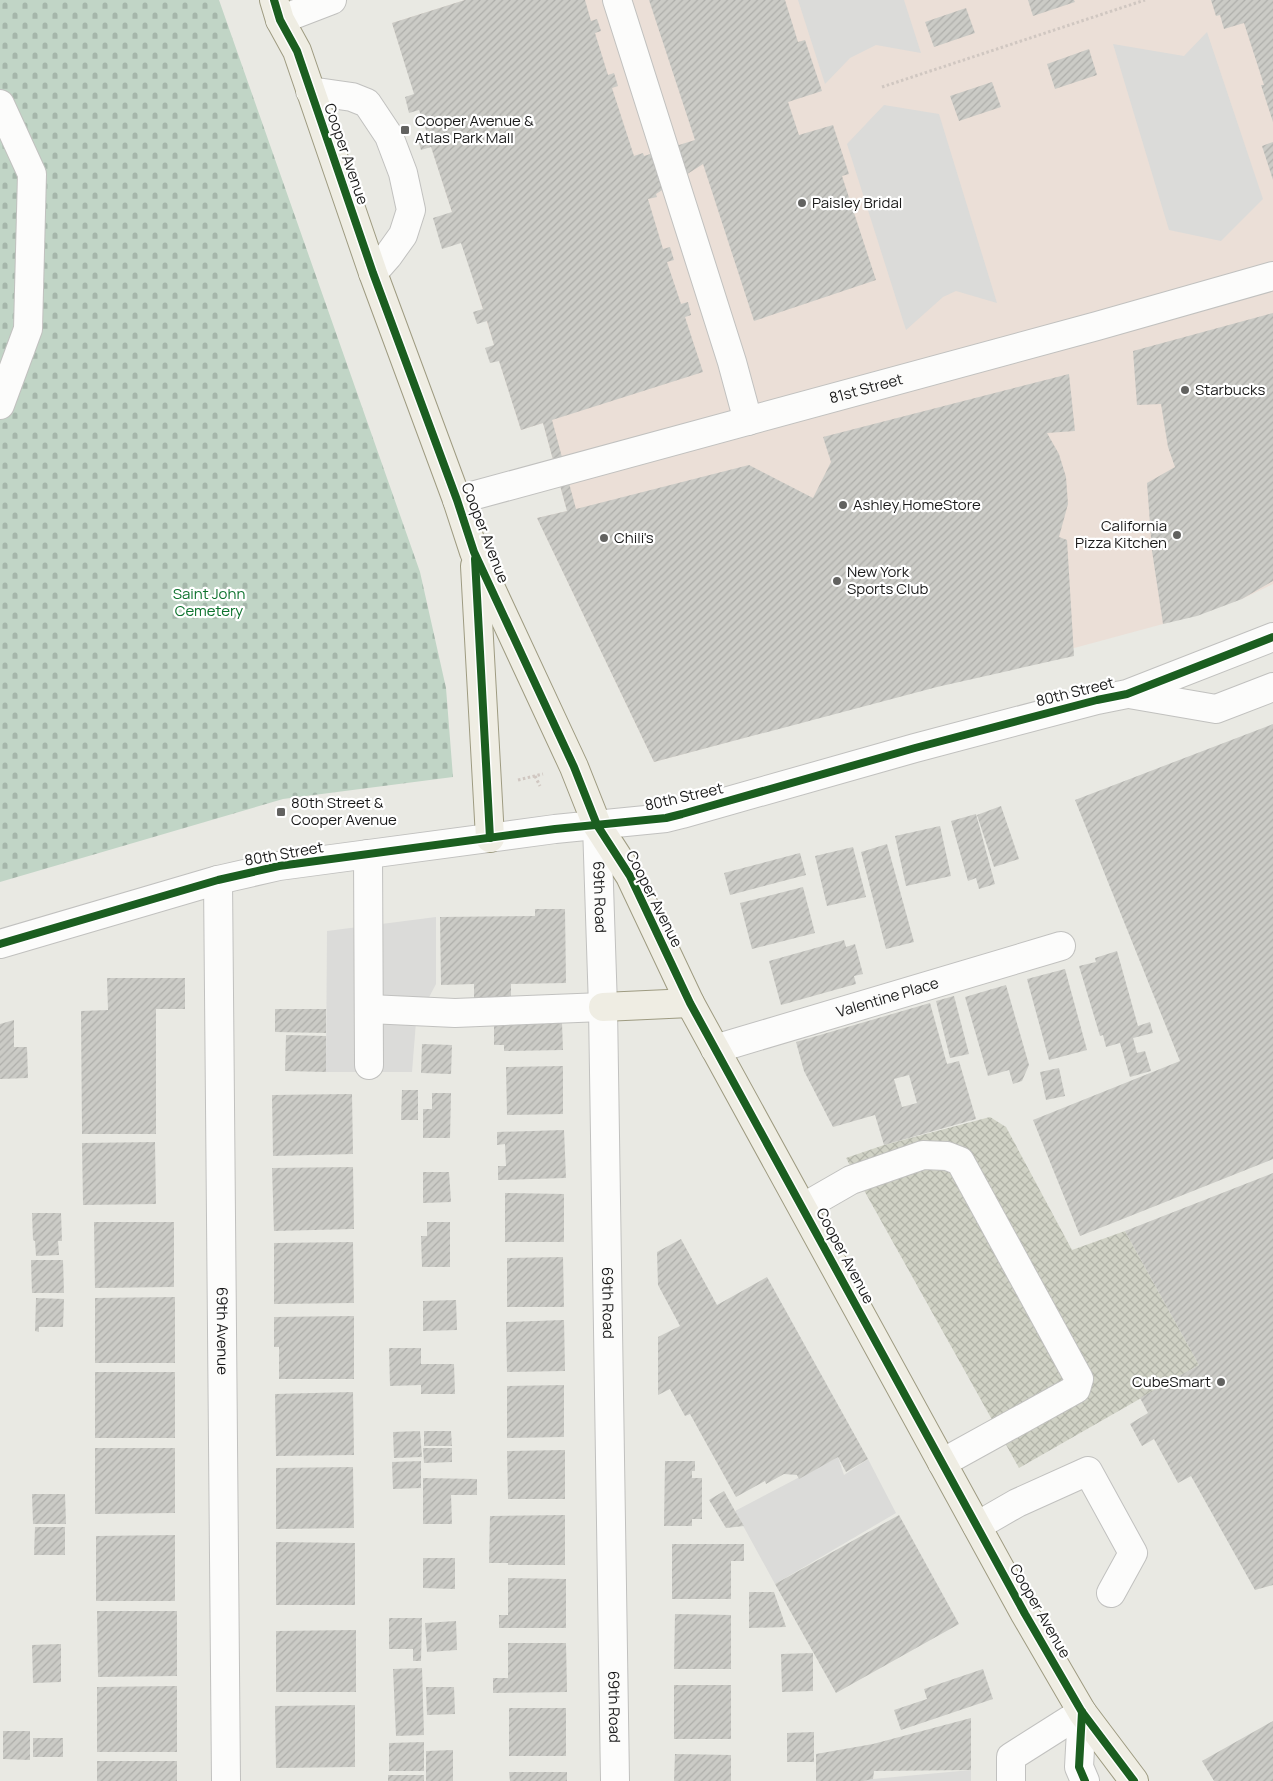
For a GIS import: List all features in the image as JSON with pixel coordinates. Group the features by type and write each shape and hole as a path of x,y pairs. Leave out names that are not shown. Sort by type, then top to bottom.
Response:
{"main road":[{"name":"Cooper Avenue","path":"277,10 297,51 373,273 457,500 474,552 570,759 597,825 630,876 690,1003 804,1207 1025,1614 1082,1712 1134,1781"},
{"path":"474,552 490,838"},
{"path":"603,1007 690,1003"}],"street":[{"path":"277,10 332,0"},
{"path":"618,0 732,362 748,421"},
{"path":"310,91 352,97 367,103 389,136 403,173 411,210 403,235 373,273"},
{"path":"0,104 32,174 28,330 0,405"},
{"name":"81st Street","path":"457,500 1273,276"},
{"name":"80th Street","path":"0,944 218,880 278,866 555,828 666,818 925,746 1097,700 1127,694 1273,637"},
{"name":"80th Street","path":"1127,694 1216,709 1273,688"},
{"name":"69th Road","path":"597,825 603,1007 615,1781"},
{"path":"368,854 369,1065"},
{"name":"69th Avenue","path":"218,880 226,1781"},
{"name":"Valentine Place","path":"715,1049 1061,946"},
{"path":"369,1009 456,1013 603,1007"},
{"path":"804,1207 851,1180 924,1155 947,1156 960,1161 1079,1379 1076,1389 942,1463"},
{"path":"977,1526 1017,1503 1088,1470 1133,1553 1112,1593"},
{"path":"1011,1781 1011,1757 1082,1712"},
{"path":"1082,1712 1080,1767 1085,1781"}],"path":[{"path":"882,87 1145,0"},
{"path":"512,780 545,774"},
{"path":"535,776 540,786"}],"shaded area":[{"path":"465,0 1273,0 1273,584 1242,599 1163,624 654,762 537,518 567,511 543,423 521,430 392,23"},
{"path":"798,0 904,0 921,53 876,45 850,58 825,84"},
{"path":"1207,32 1263,199 1221,241 1169,230 1113,44 1184,56"},
{"path":"884,105 939,114 997,303 956,291 943,297 906,330 847,144"},
{"path":"436,917 436,984 416,1022 412,1072 326,1072 327,931"},
{"path":"990,1117 1006,1127 1072,1250 1125,1231 1199,1365 1019,1468 846,1158 884,1145"},
{"path":"838,1457 844,1475 868,1459 896,1513 775,1584 735,1511"},
{"path":"971,1770 971,1781 863,1781 873,1779"}],"green space":[{"name":"Saint John Cemetery","path":"0,0 219,0 420,572 446,688 453,777 283,799 0,882"}],"building":[{"path":"465,0 585,0 591,21 597,19 601,31 595,33 608,75 614,73 618,86 612,88 634,156 643,153 644,156 695,140 649,0 785,0 798,42 805,40 822,91 788,102 799,135 833,125 849,174 842,176 876,280 754,321 703,164 656,194 657,197 648,199 663,249 670,247 674,260 667,262 681,304 688,302 691,315 685,317 703,372 552,420 576,509 749,465 813,498 831,462 823,437 1069,374 1075,431 1047,433 1059,454 1066,477 1068,504 1059,537 1067,540 1074,656 937,687 654,762 537,518 567,511 543,423 521,430 499,361 490,363 485,348 494,345 487,321 477,324 473,312 483,309 461,243 442,249 433,218 452,212 431,147 421,150 417,137 427,133 419,110 409,113 405,97 414,94 392,23"},
{"path":"1028,0 1074,0 1075,2 1033,16"},
{"path":"1211,0 1273,0 1273,122 1261,85 1264,85 1244,23 1224,29 1220,15 1216,16"},
{"path":"966,8 975,33 934,47 925,22"},
{"path":"1089,49 1097,75 1055,89 1047,64"},
{"path":"992,82 1001,107 959,121 950,96"},
{"path":"1273,142 1273,180 1262,146"},
{"path":"1273,313 1273,581 1242,599 1197,616 1163,624 1152,551 1147,483 1175,467 1168,447 1161,404 1137,405 1133,351"},
{"path":"1273,724 1273,1159 1080,1236 1033,1120 1180,1061 1075,800"},
{"path":"1001,806 1019,859 994,867 977,815"},
{"path":"976,814 995,884 979,889 976,878 968,881 951,821"},
{"path":"940,826 951,876 906,886 895,836"},
{"path":"887,844 914,942 886,949 861,852"},
{"path":"853,847 866,897 827,906 815,856"},
{"path":"800,853 806,875 730,895 724,873"},
{"path":"803,887 815,933 752,949 740,903"},
{"path":"535,909 565,909 566,983 511,984 511,1005 474,1005 474,984 441,985 440,917 535,916"},
{"path":"844,940 846,947 855,944 863,974 854,976 856,984 781,1005 769,961"},
{"path":"1117,951 1138,1026 1150,1022 1153,1033 1133,1038 1137,1053 1145,1051 1151,1071 1130,1077 1120,1043 1106,1047 1103,1035 1100,1036 1079,966 1096,962 1095,958"},
{"path":"1065,969 1087,1050 1049,1060 1027,979"},
{"path":"107,978 185,978 185,1009 156,1009 156,1134 82,1134 81,1011 108,1010"},
{"path":"1006,985 1029,1065 1022,1081 1013,1084 1009,1070 988,1076 965,997"},
{"path":"954,996 969,1054 950,1058 936,1001"},
{"path":"930,1003 947,1064 959,1061 976,1119 884,1145 875,1115 833,1127 804,1071 796,1042","holes":["909,1075 917,1103 902,1107 894,1079"]},
{"path":"275,1009 326,1009 326,1033 275,1032"},
{"path":"14,1020 14,1047 27,1047 28,1078 0,1079 0,1024"},
{"path":"562,1023 563,1050 504,1051 504,1045 494,1045 494,1024"},
{"path":"286,1035 326,1036 326,1072 285,1071"},
{"path":"422,1044 452,1045 451,1074 421,1073"},
{"path":"563,1066 563,1114 507,1115 506,1067"},
{"path":"1059,1068 1065,1096 1046,1100 1040,1072"},
{"path":"402,1090 418,1090 418,1120 401,1120"},
{"path":"432,1093 451,1093 450,1138 423,1138 423,1109 432,1109"},
{"path":"352,1094 353,1154 273,1156 272,1095"},
{"path":"564,1130 566,1178 498,1180 498,1166 506,1166 505,1144 497,1145 497,1132"},
{"path":"155,1142 156,1204 83,1205 82,1143"},
{"path":"353,1167 354,1229 274,1231 272,1168"},
{"path":"423,1172 449,1172 451,1202 423,1203"},
{"name":"CubeSmart","path":"1273,1173 1273,1585 1255,1590 1191,1476 1178,1483 1154,1439 1142,1446 1130,1424 1148,1413 1140,1398 1199,1365 1125,1231"},
{"path":"505,1193 564,1194 564,1242 505,1242"},
{"path":"32,1213 61,1213 62,1241 58,1241 59,1255 36,1256 35,1241 33,1240"},
{"path":"94,1222 174,1222 174,1287 95,1288"},
{"path":"427,1222 450,1222 450,1267 422,1267 421,1236 427,1236"},
{"path":"681,1239 717,1305 767,1277 868,1459 846,1472 838,1457 799,1479 797,1475 784,1474 766,1484 765,1481 736,1497 690,1414 685,1416 670,1389 658,1395 658,1337 680,1326 658,1285 657,1252"},
{"path":"353,1242 354,1303 274,1304 274,1243"},
{"path":"563,1257 564,1307 507,1307 507,1258"},
{"path":"31,1260 63,1260 64,1293 32,1293"},
{"path":"175,1297 175,1363 95,1363 95,1298"},
{"path":"36,1298 64,1299 63,1327 39,1327 39,1332 35,1331"},
{"path":"456,1300 457,1330 423,1331 423,1301"},
{"path":"354,1316 354,1379 279,1379 279,1347 274,1347 274,1317"},
{"path":"564,1320 565,1371 507,1372 506,1322"},
{"path":"389,1348 421,1348 421,1364 454,1364 455,1394 421,1394 421,1385 390,1386"},
{"path":"95,1372 175,1372 175,1438 95,1438"},
{"path":"564,1385 564,1437 507,1438 507,1386"},
{"path":"353,1392 354,1455 276,1456 275,1394"},
{"path":"420,1431 422,1457 394,1458 393,1432"},
{"path":"424,1431 451,1431 452,1446 424,1446"},
{"path":"95,1448 175,1448 175,1513 95,1514"},
{"path":"423,1448 452,1448 452,1462 424,1463"},
{"path":"565,1450 565,1499 508,1499 507,1451"},
{"path":"421,1461 421,1488 393,1489 392,1462"},
{"path":"665,1461 695,1461 695,1471 692,1471 692,1478 702,1478 702,1519 692,1519 692,1526 664,1526"},
{"path":"353,1467 354,1528 276,1529 276,1468"},
{"path":"423,1478 477,1479 477,1495 451,1495 452,1524 423,1524"},
{"path":"724,1491 744,1526 726,1528 709,1500"},
{"path":"32,1494 65,1494 66,1524 33,1524"},
{"path":"565,1515 565,1565 489,1563 490,1516"},
{"path":"899,1515 959,1624 836,1693 775,1584"},
{"path":"35,1527 65,1527 65,1555 34,1555"},
{"path":"175,1535 175,1601 96,1601 96,1536"},
{"path":"276,1542 355,1543 355,1605 276,1605"},
{"path":"672,1544 744,1544 744,1561 731,1561 731,1599 672,1599"},
{"path":"423,1558 455,1558 455,1589 423,1588"},
{"path":"508,1578 566,1579 566,1628 499,1628 499,1615 508,1615"},
{"path":"749,1592 774,1592 786,1627 749,1628"},
{"path":"97,1611 177,1611 177,1676 98,1677"},
{"path":"675,1614 731,1615 731,1669 674,1669"},
{"path":"389,1618 422,1618 421,1661 413,1661 413,1649 389,1649"},
{"path":"456,1621 457,1650 427,1652 425,1623"},
{"path":"356,1630 356,1692 276,1692 276,1631"},
{"path":"508,1643 566,1643 567,1692 493,1693 493,1678 508,1678"},
{"path":"61,1644 61,1682 33,1683 32,1645"},
{"path":"813,1653 813,1691 782,1692 781,1654"},
{"path":"422,1668 424,1735 396,1736 393,1669"},
{"path":"983,1669 993,1699 901,1730 894,1710 927,1699 924,1689"},
{"path":"674,1685 731,1685 731,1739 674,1739"},
{"path":"177,1686 177,1752 97,1752 97,1687"},
{"path":"426,1687 454,1687 455,1714 427,1715"},
{"path":"355,1705 355,1767 276,1768 275,1706"},
{"path":"509,1708 566,1708 566,1756 509,1756"},
{"path":"971,1718 971,1770 874,1771 873,1779 863,1781 816,1781 816,1754 873,1744"},
{"path":"1273,1721 1273,1781 1214,1781 1202,1761"},
{"path":"3,1731 30,1731 30,1760 3,1759"},
{"path":"814,1732 814,1762 787,1762 787,1733"},
{"path":"33,1738 63,1738 63,1757 33,1757"},
{"path":"424,1742 424,1771 389,1771 389,1743"},
{"path":"453,1750 453,1781 426,1781 426,1751"},
{"path":"675,1754 731,1755 731,1781 674,1781"},
{"path":"97,1761 177,1761 177,1781 97,1781"},
{"path":"509,1772 567,1772 567,1781 510,1781"},
{"path":"388,1775 424,1775 424,1781 388,1781"}],"cycle path":[{"path":"274,0 280,20 297,51 373,273 457,500 474,552 574,767 597,825 630,876 690,1003 1025,1614 1082,1712 1134,1781"},
{"path":"475,559 490,838"},
{"path":"0,944 218,880 279,866 555,829 666,818 915,748 1097,700 1127,694 1273,637"},
{"path":"1082,1712 1079,1767 1085,1781"}],"place":[{"name":"Cooper Avenue & Atlas Park Mall","path":"405,130"},
{"name":"Paisley Bridal","path":"802,203"},
{"name":"Starbucks","path":"1185,390"},
{"name":"Ashley HomeStore","path":"843,505"},
{"name":"California Pizza Kitchen","path":"1177,535"},
{"name":"Chili's","path":"604,538"},
{"name":"New York Sports Club","path":"837,581"},
{"name":"80th Street & Cooper Avenue","path":"281,812"},
{"name":"CubeSmart","path":"1221,1382"}]}
